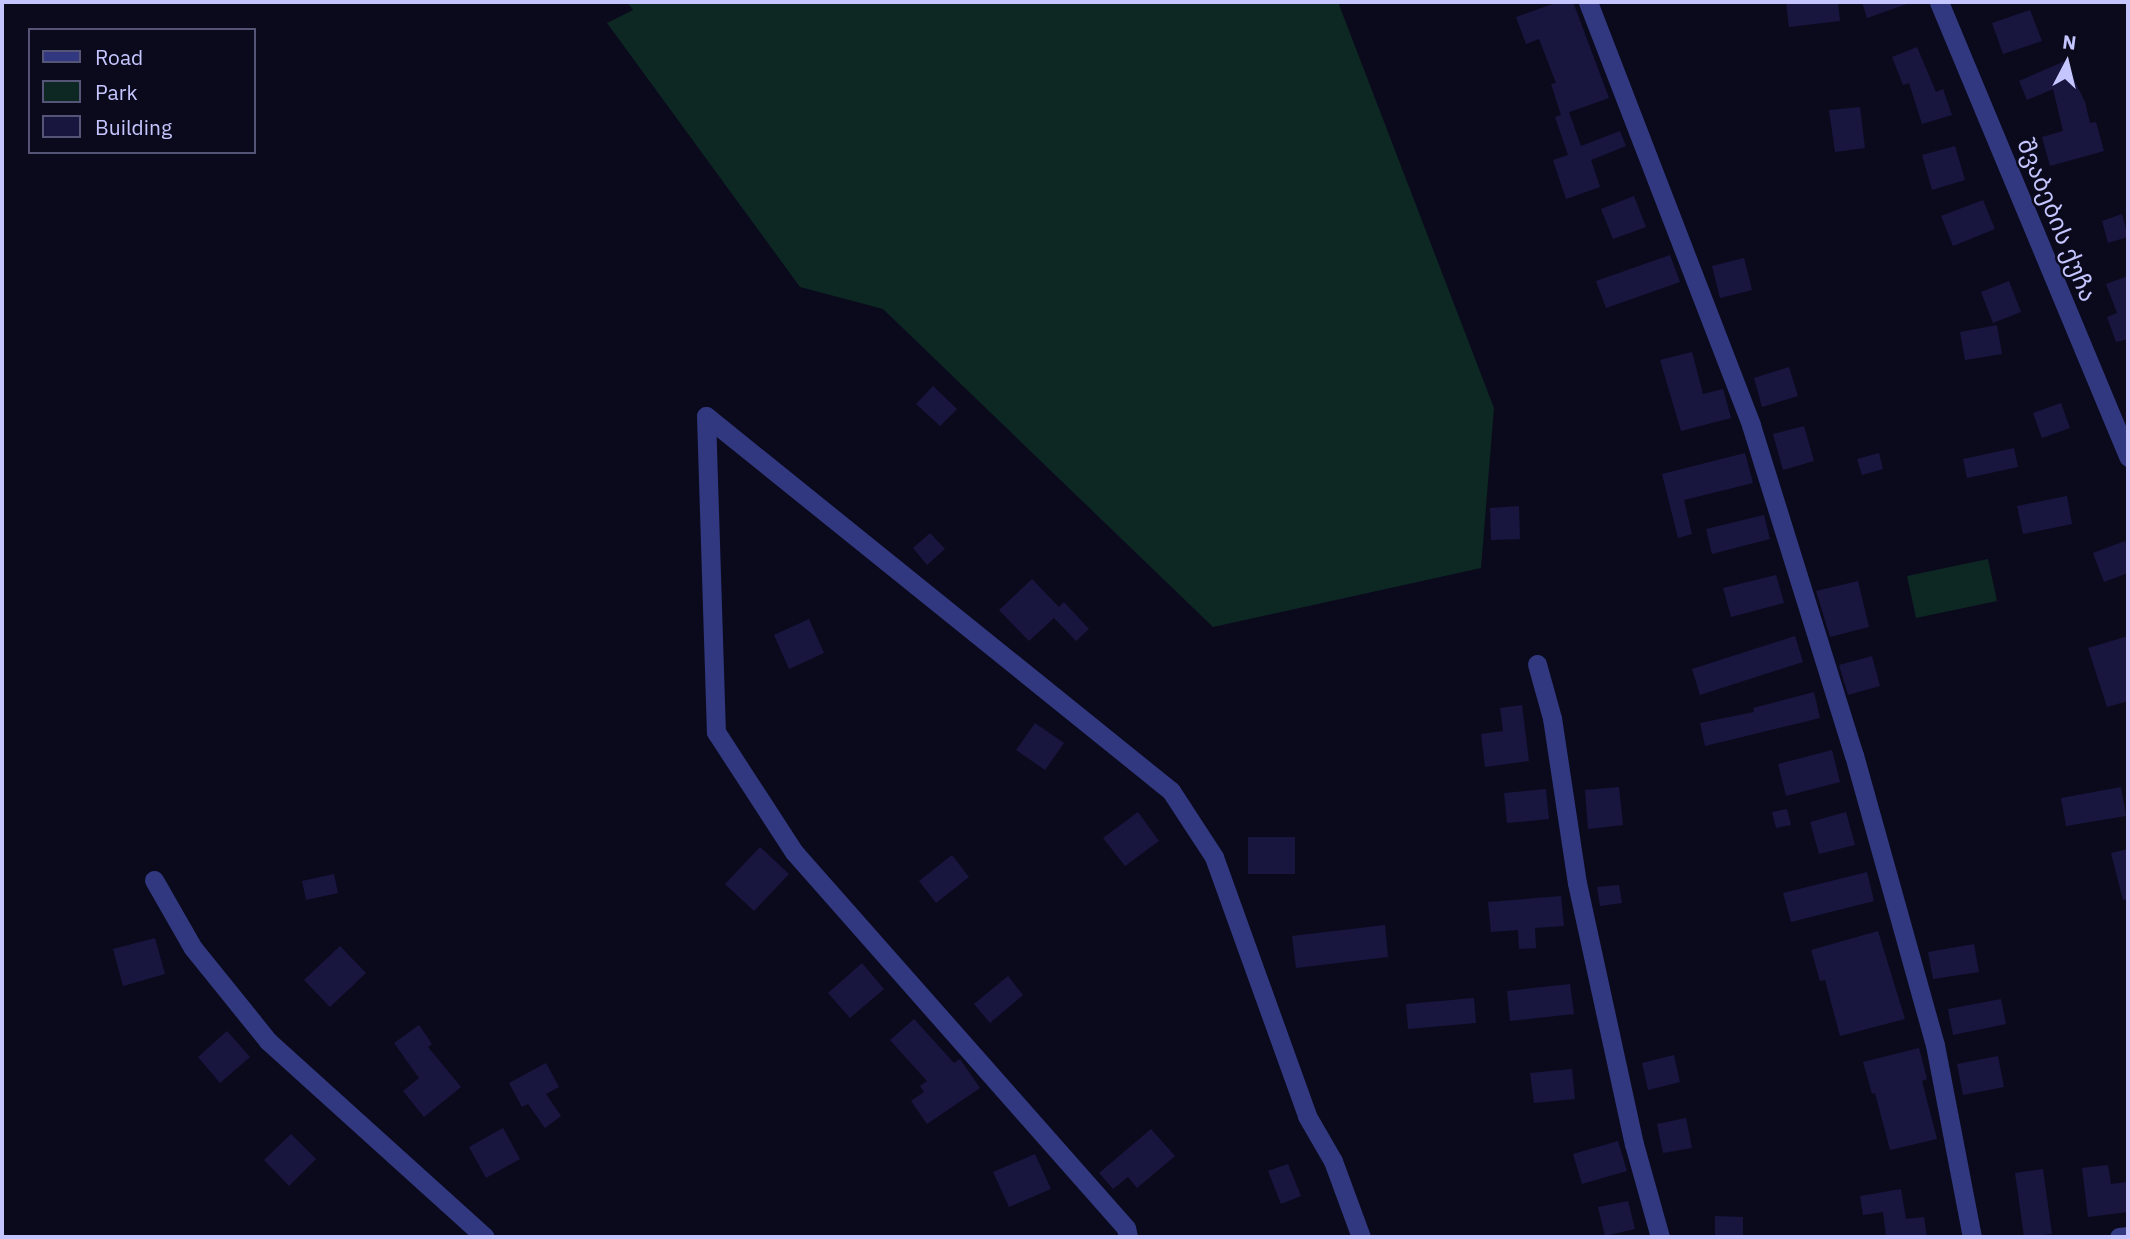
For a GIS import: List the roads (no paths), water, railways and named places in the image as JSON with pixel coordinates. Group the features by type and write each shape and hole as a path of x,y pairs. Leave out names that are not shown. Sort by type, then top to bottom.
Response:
{"street":[{"path":"1588,2 1751,425 1854,755 1935,1045 1972,1237"},
{"name":"შვაბების ქუჩა","path":"1939,2 2128,457"},
{"path":"1128,1237 1126,1228 794,852 716,732 706,416 1171,791 1214,857 1307,1116 1333,1161 1361,1237"},
{"path":"1537,664 1552,718 1577,883 1634,1144 1660,1237"},
{"path":"154,880 193,948 268,1041 485,1237"},
{"path":"2119,1237 2128,1236"}]}
